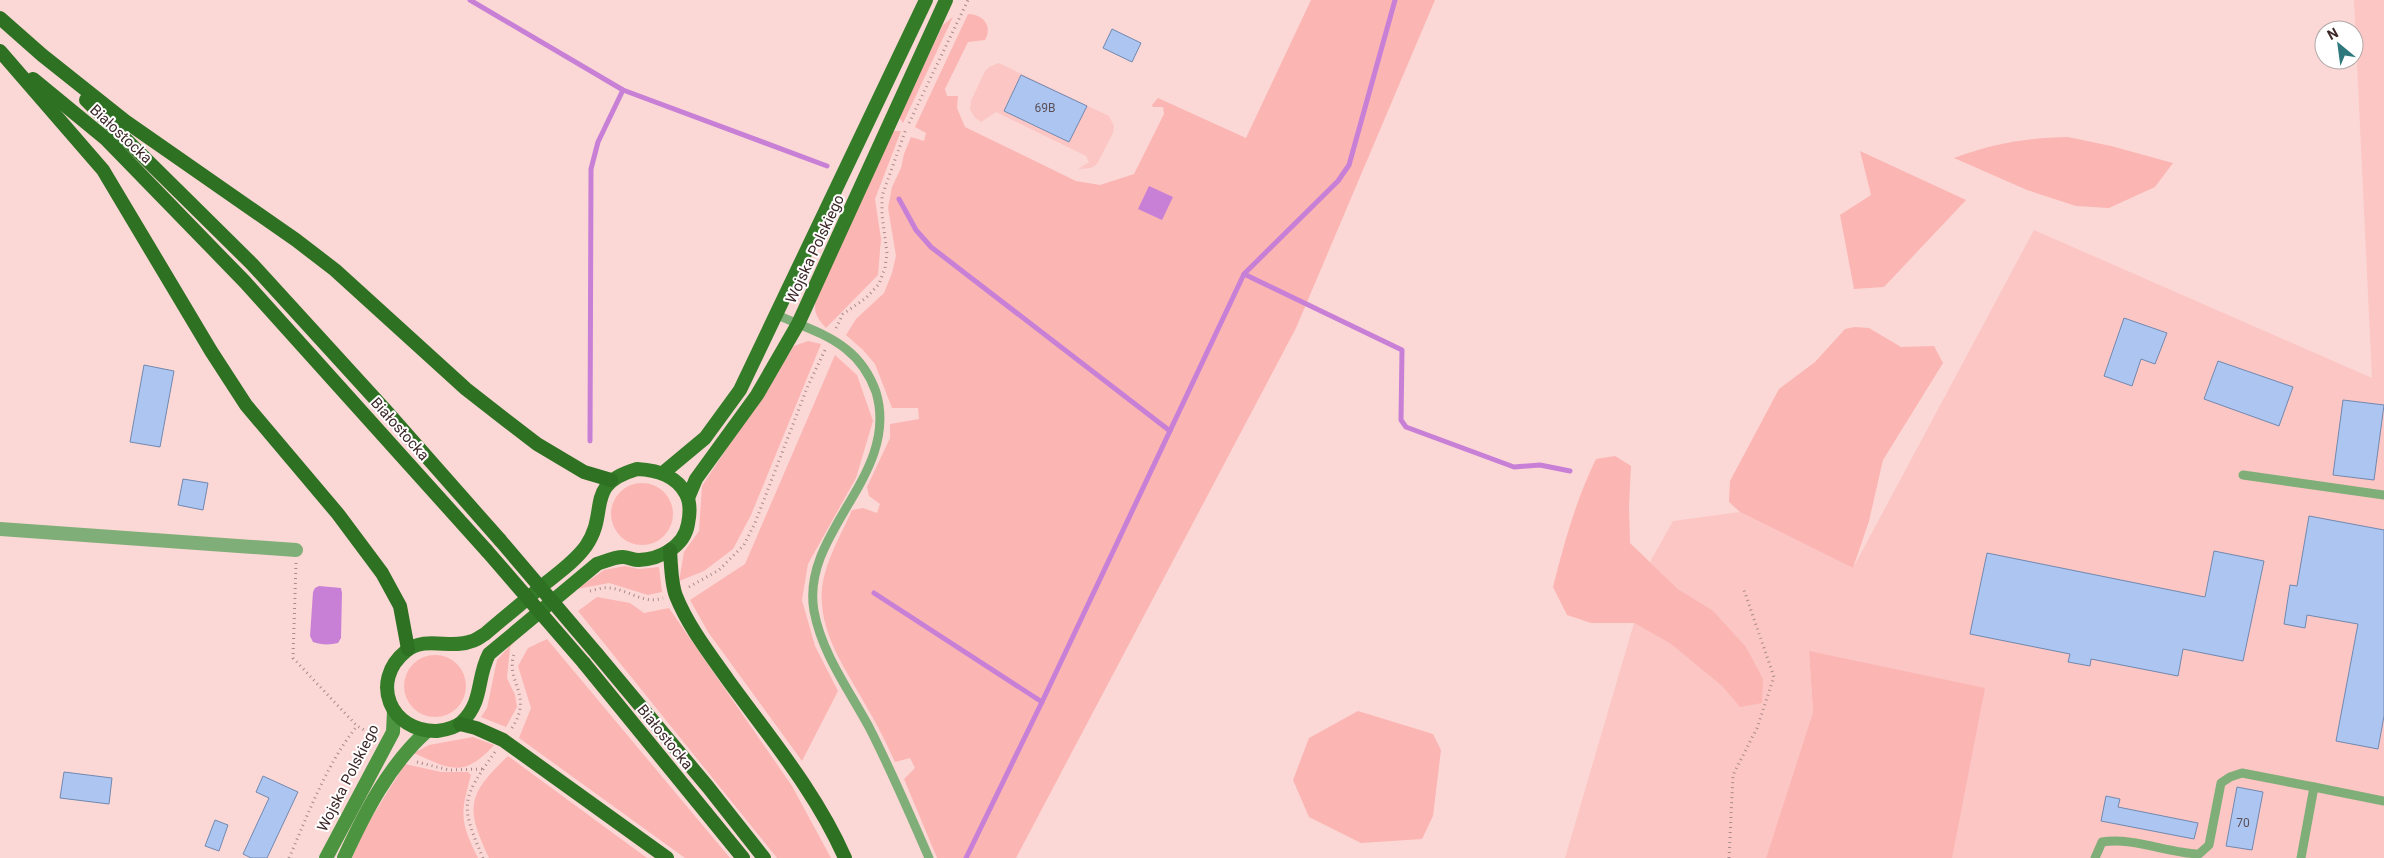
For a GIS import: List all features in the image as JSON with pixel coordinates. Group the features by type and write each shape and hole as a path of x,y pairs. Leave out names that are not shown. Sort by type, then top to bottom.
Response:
{"highway":[{"path":"0,18 42,55 125,121 296,240 376,305 466,390 522,433 584,472 611,480"},
{"path":"1,52 103,170 211,351 246,405 338,514 382,573 400,606 408,649"},
{"name":"Białostocka","path":"1,52 106,139 238,275 487,551 584,663 743,858"},
{"name":"Białostocka","path":"42,55 252,264 388,413 597,654 708,787 764,858"},
{"path":"670,550 675,594 687,619 704,648 788,758 822,812 845,858"},
{"path":"460,724 476,728 503,740 667,858"}],"main road":[{"name":"Wojska Polskiego","path":"662,473 705,438 740,390 926,0"},
{"name":"Wojska Polskiego","path":"688,498 696,479 757,395 798,324 946,0"},
{"path":"637,469 662,473 682,486 688,498 690,514 687,529 670,550 661,556 650,559 611,558 597,564 489,654 484,665 477,702 460,724 446,730 427,731 402,720 394,711 388,696 387,680 390,668 397,658 408,649 421,643 472,642 485,634 582,552 595,529 599,501 611,480 621,474 637,469"},
{"name":"Wojska Polskiego","path":"326,858 393,732 394,711"},
{"name":"Wojska Polskiego","path":"344,858 358,827 403,753 427,731"}],"street":[{"path":"0,529 296,550"}],"lane":[{"path":"775,314 830,339 857,359 873,384 879,403 881,420 880,438 872,461 836,525 821,558 813,590 814,611 830,657 891,771 929,858"},
{"path":"2243,475 2384,495"},
{"path":"2095,858 2102,842 2116,840 2180,856 2199,854 2209,845 2222,783 2230,777 2242,773 2384,801"},
{"path":"2301,858 2314,787"}],"path":[{"path":"296,550 293,658 357,726 387,744"},
{"path":"1730,858 1733,775 1757,728 1774,677 1744,590"},
{"path":"289,858 325,775 340,748 357,726"},
{"path":"403,753 416,761 449,770 482,769"}],"shaded area":[{"path":"1311,0 1435,0 1296,328 1016,858 937,858 904,779 915,768 910,758 895,762 836,652 825,622 822,605 822,588 826,568 852,510 863,508 877,513 880,504 869,496 867,487 890,438 890,424 919,419 918,408 892,408 875,364 846,335 856,319 884,293 892,273 896,256 888,208 892,187 901,168 911,137 924,141 926,133 915,127 968,14 978,16 987,26 988,30 985,40 968,42 945,89 947,96 958,96 957,108 965,127 1076,181 1100,185 1134,174 1164,114 1163,107 1153,107 1152,105 1158,98 1246,138"},
{"path":"2354,0 2384,0 2384,858 1951,858 1809,651 1813,712 1766,858 1565,858 1634,623 1671,644 1722,686 1740,707 1712,610 1678,589 1650,562 1673,521 1740,512 1853,568 2034,230 2372,378 2357,70 2364,70 2364,20 2355,20"},
{"path":"953,17 903,123 899,117 943,25"},
{"path":"999,63 1109,116 1114,126 1113,133 1097,164 1091,168 1078,169 1089,162 1086,156 996,112 981,122 974,117 970,109 971,101 985,71"},
{"path":"893,131 901,131 875,199 881,239 878,275 826,328 816,315 816,299"},
{"path":"2068,137 2111,146 2173,163 2155,187 2109,208 2076,206 2027,190 1954,158 2010,142"},
{"path":"1860,151 1966,200 1884,287 1854,289 1840,215 1871,195"},
{"path":"1149,186 1173,197 1162,220 1138,209"},
{"path":"1855,327 1869,328 1901,347 1934,346 1943,363 1883,460 1869,521 1853,568 1740,512 1729,502 1730,481 1779,389 1815,362 1845,329"},
{"path":"808,341 821,344 751,515 733,549 704,571 679,581 684,552 699,531 702,486 794,346"},
{"path":"835,355 857,375 873,421 856,478 808,564 802,600 815,646 838,691 802,761 708,632 690,600 745,564"},
{"path":"1615,456 1631,466 1630,543 1678,589 1712,610 1746,647 1763,679 1762,703 1740,707 1722,686 1671,644 1634,623 1591,623 1567,615 1553,587 1566,538 1582,490 1596,459"},
{"path":"642,483 654,486 664,492 670,502 673,514 670,526 664,536 654,542 642,545 630,542 620,536 614,526 611,514 614,502 620,492 630,486"},
{"path":"625,566 639,569 659,567 662,592 648,595 609,583 577,589 604,570"},
{"path":"319,586 341,588 341,638 338,643 316,643 313,642 310,636 313,592"},
{"path":"597,597 630,603 644,613 669,608 792,786 831,858 777,858 578,611"},
{"path":"516,639 510,647 507,678 515,695 517,707 506,727 481,717 487,708 497,660"},
{"path":"547,639 730,858 685,858 519,738 531,708 518,666 528,648"},
{"path":"1809,651 1985,688 1952,858 1766,858 1813,712"},
{"path":"435,655 447,658 457,664 463,674 466,686 463,698 457,708 447,714 435,717 423,714 413,708 407,698 404,686 407,674 413,664 423,658"},
{"path":"1358,711 1433,734 1441,750 1433,816 1422,839 1361,843 1309,817 1293,780 1309,738"},
{"path":"473,737 494,745 474,763 465,767 448,767 414,753 429,745"},
{"path":"508,756 647,858 489,858 476,826 474,803 484,781"},
{"path":"405,764 441,772 468,772 471,775 465,799 464,817 468,835 478,858 352,858 365,828"}],"building":[{"path":"1112,29 1141,43 1132,62 1103,48"},
{"path":"1021,75 1087,106 1069,142 1004,111"},
{"path":"2124,318 2167,333 2155,364 2141,359 2132,386 2104,376"},
{"path":"2218,361 2293,387 2279,426 2204,399"},
{"path":"144,365 174,371 160,447 130,442"},
{"path":"2343,400 2384,405 2374,480 2333,475"},
{"path":"183,479 208,483 203,510 178,505"},
{"path":"2309,516 2384,530 2384,716 2378,749 2336,741 2358,624 2307,615 2305,628 2284,624 2290,585 2297,586"},
{"path":"2214,551 2264,561 2243,661 2183,649 2178,676 2091,659 2090,666 2068,662 2070,654 1970,634 1987,553 2205,597"},
{"path":"64,772 112,778 109,804 60,798"},
{"path":"263,776 298,792 267,858 251,858 243,854 269,798 256,792"},
{"path":"2237,787 2263,792 2252,850 2226,846"},
{"path":"2106,796 2120,799 2118,807 2198,823 2194,839 2101,821"},
{"path":"215,820 228,825 219,851 205,846"}],"waterway":[{"path":"470,0 623,90 827,166"},
{"path":"966,858 1042,702 1244,274 1338,181 1349,165 1395,0"},
{"path":"590,441 591,169 598,142 623,90"},
{"path":"899,199 916,230 931,247 1170,431"},
{"path":"1244,274 1402,350 1401,420 1406,427 1514,467 1540,465 1570,471"},
{"path":"874,593 1042,702"}]}
